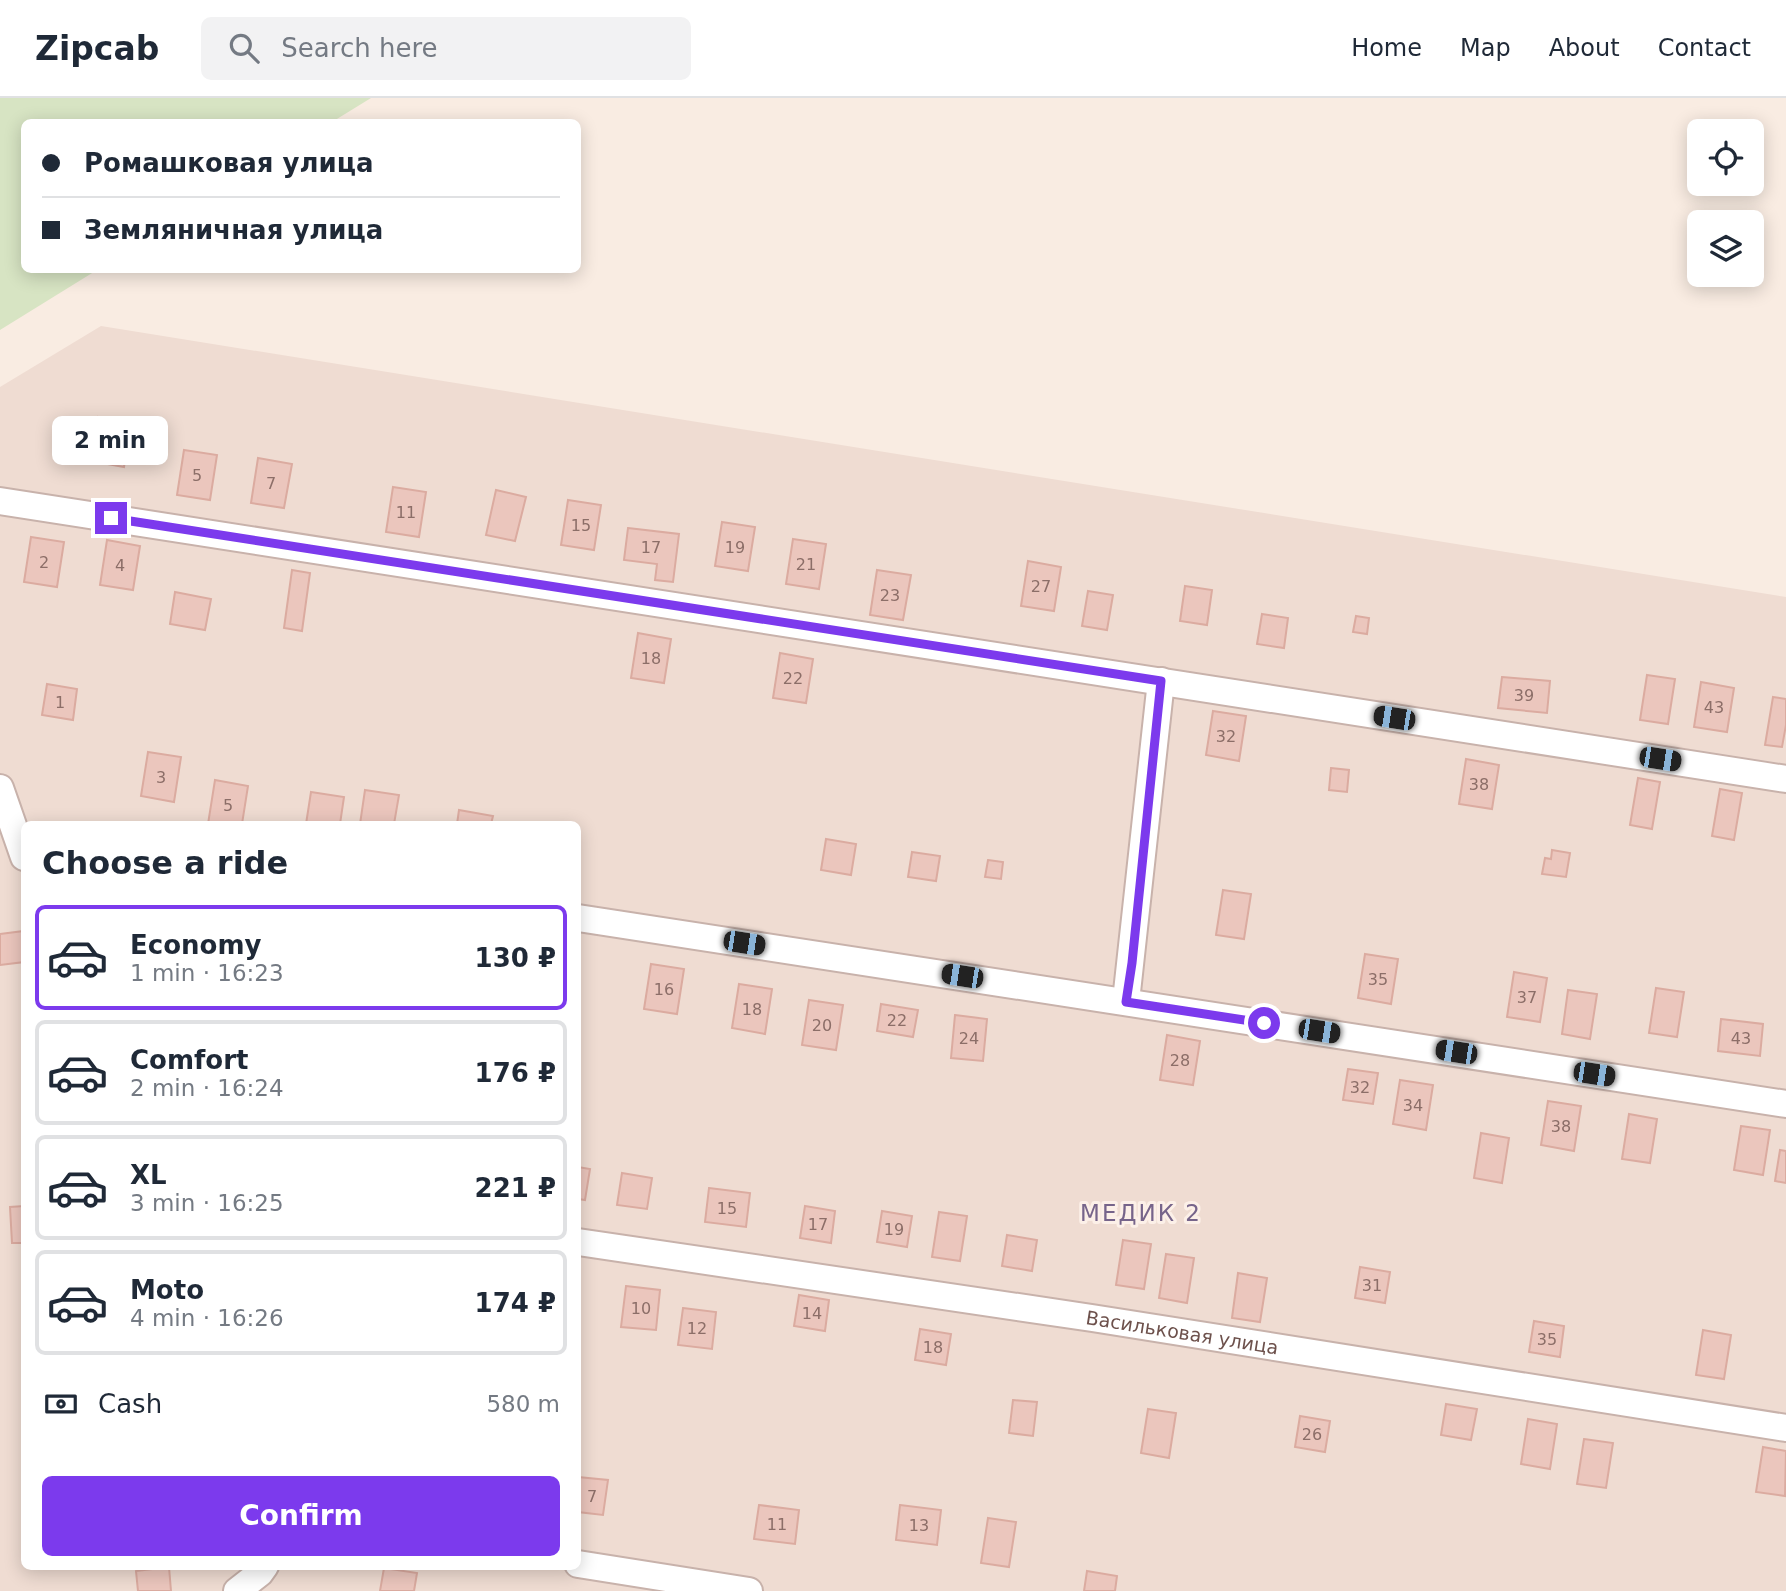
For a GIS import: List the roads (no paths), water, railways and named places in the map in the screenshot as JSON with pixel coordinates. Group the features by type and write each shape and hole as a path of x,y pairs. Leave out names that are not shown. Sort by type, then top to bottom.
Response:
{"street":[{"path":"0,501 1786,779"},
{"path":"1126,1002 1161,681"},
{"path":"0,788 21,848"},
{"path":"581,918 1786,1104"},
{"name":"Васильковая улица","path":"581,1242 1092,1318 1786,1428"},
{"path":"581,1564 749,1591"},
{"path":"237,1591 266,1577"}],"district":[{"name":"МЕДИК 2","path":"1141,1213"}]}
